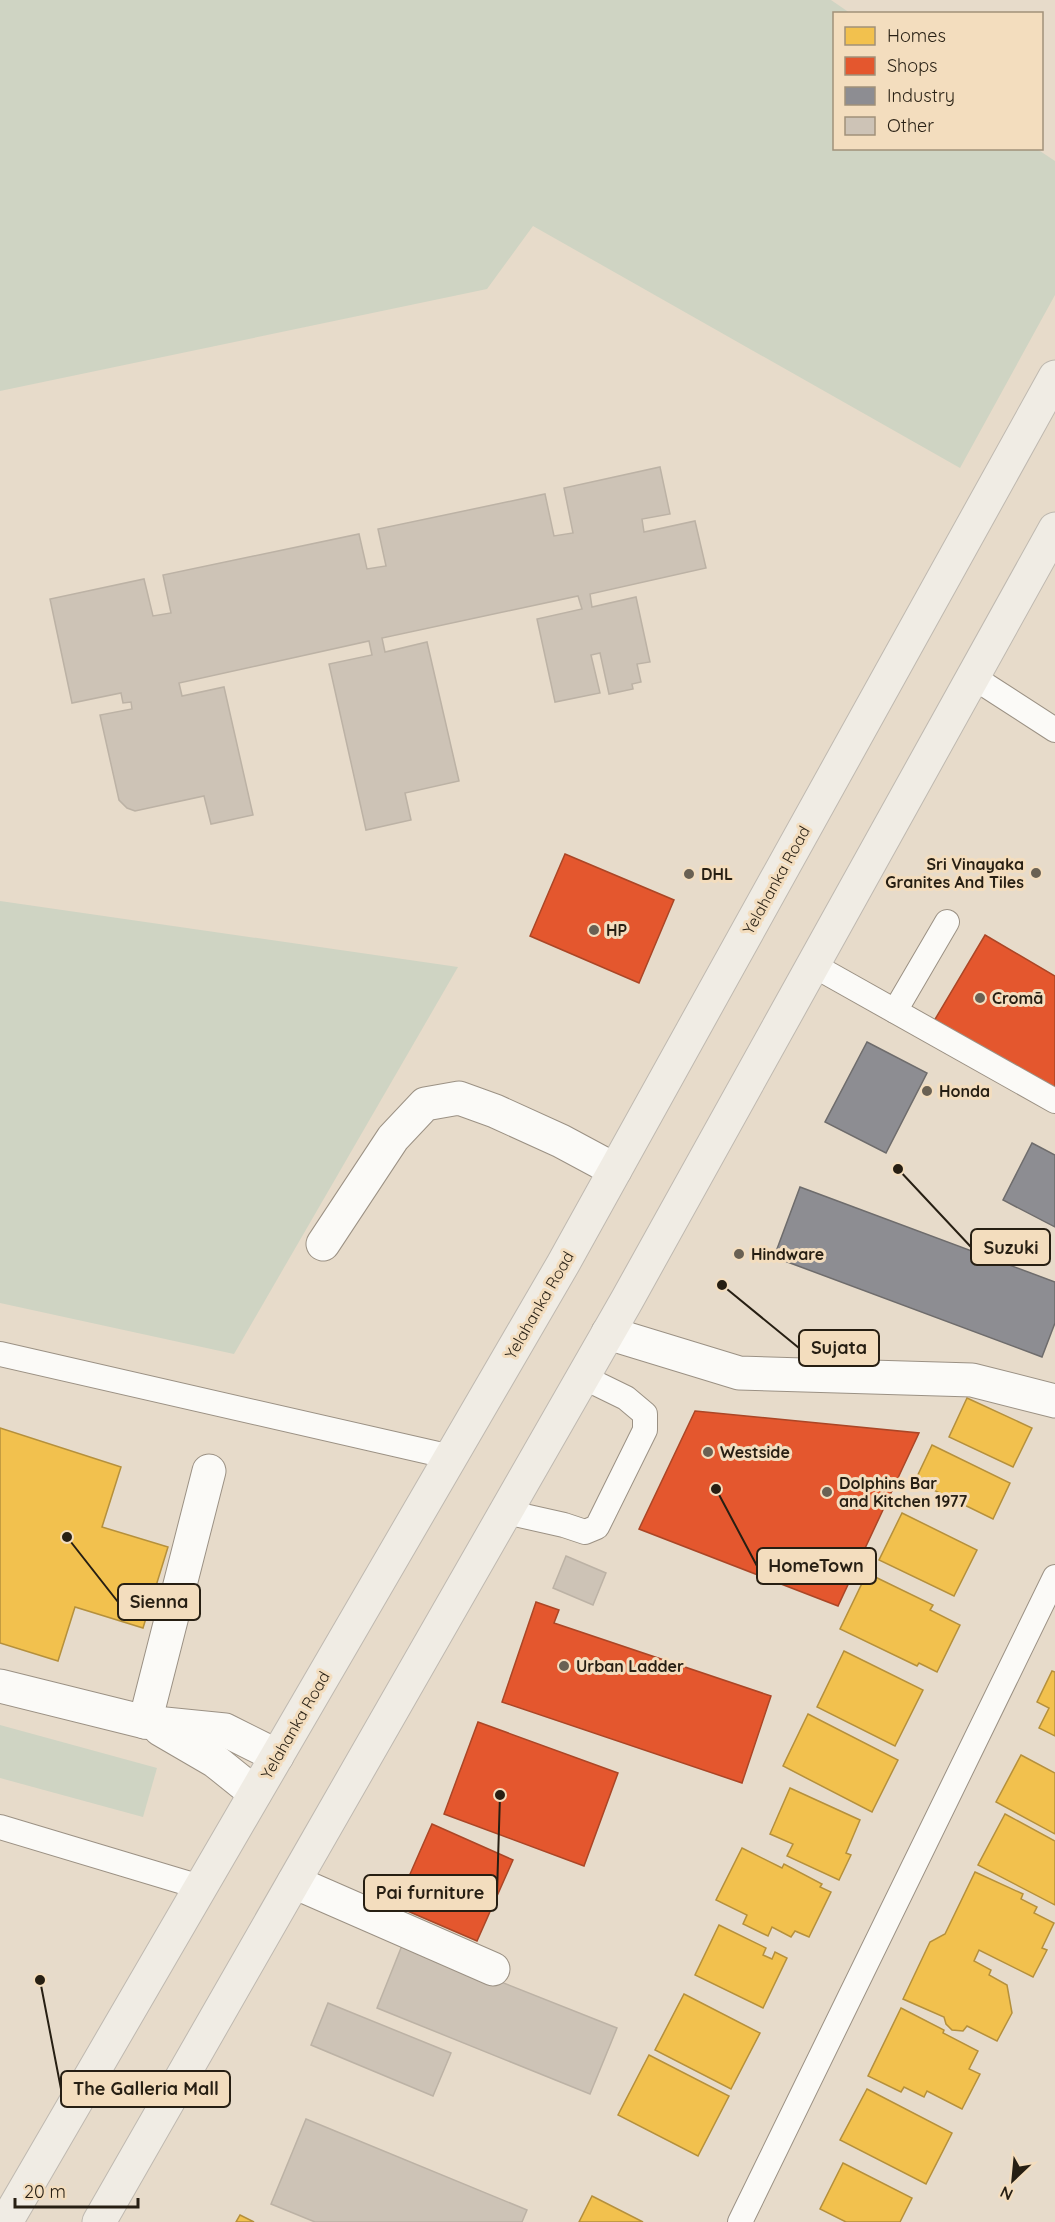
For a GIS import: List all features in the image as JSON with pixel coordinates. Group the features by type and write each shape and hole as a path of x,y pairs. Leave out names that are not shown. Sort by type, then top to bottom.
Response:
{"main road":[{"name":"Yelahanka Road","path":"6,2222 451,1457 615,1170 1055,378"},
{"path":"99,2222 608,1333 1055,529"}],"street":[{"path":"323,1244 393,1138 425,1104 459,1098 495,1111 561,1141 615,1170"},
{"path":"608,1333 739,1373 972,1380 1055,1401"},
{"path":"145,1722 209,1471"},
{"path":"0,1686 145,1722 225,1730 277,1756"},
{"path":"145,1722 216,1761 255,1794"},
{"path":"294,1882 494,1969"}],"lane":[{"path":"973,677 1055,730"},
{"path":"895,1011 947,922"},
{"path":"813,965 1055,1101"},
{"path":"0,1354 451,1457"},
{"path":"506,1512 585,1532 597,1527 645,1430 645,1414 626,1398 583,1377"},
{"path":"740,2222 1052,1597"},
{"path":"0,1827 200,1887"}],"green space":[{"path":"0,0 831,0 849,12 833,12 833,150 1038,150 1055,161 1055,295 960,468 533,226 487,289 0,391"},
{"path":"0,901 458,967 234,1354 0,1303"},
{"path":"0,1725 157,1768 143,1817 0,1778"}],"building: Homes":[{"path":"967,1398 1032,1428 1013,1467 949,1437"},
{"path":"0,1428 121,1467 102,1527 168,1547 143,1628 75,1607 58,1661 0,1643"},
{"path":"932,1445 1010,1483 993,1519 915,1481"},
{"path":"902,1513 977,1550 954,1596 879,1560"},
{"path":"867,1573 933,1605 930,1610 960,1625 937,1672 919,1663 917,1666 840,1629"},
{"path":"844,1651 923,1690 895,1746 817,1707"},
{"path":"1052,1671 1055,1672 1055,1736 1039,1728 1049,1708 1037,1702"},
{"path":"808,1714 898,1760 872,1812 783,1766"},
{"path":"1021,1755 1055,1773 1055,1834 996,1802"},
{"path":"790,1788 860,1820 846,1853 851,1855 839,1880 787,1856 793,1844 770,1834"},
{"path":"1005,1814 1055,1841 1055,1905 978,1865"},
{"path":"742,1848 782,1868 784,1864 822,1884 820,1887 831,1892 809,1937 795,1931 791,1937 772,1927 768,1936 743,1924 747,1915 716,1900"},
{"path":"975,1872 1023,1894 1021,1899 1037,1907 1034,1913 1054,1923 1042,1948 1047,1950 1033,1977 979,1950 974,1961 991,1970 989,1975 1007,1985 1012,2013 997,2041 967,2026 963,2031 952,2030 946,2024 944,2017 903,1999 930,1942 945,1934"},
{"path":"719,1925 766,1948 763,1955 772,1959 775,1952 787,1958 763,2008 695,1975"},
{"path":"684,1994 760,2033 731,2089 655,2050"},
{"path":"901,2008 978,2051 969,2069 980,2074 962,2109 927,2091 924,2097 904,2087 901,2092 868,2076"},
{"path":"649,2055 729,2096 698,2156 618,2115"},
{"path":"867,2089 952,2133 926,2184 840,2140"},
{"path":"843,2163 912,2198 900,2222 846,2222 820,2209"},
{"path":"592,2196 643,2222 579,2222"},
{"path":"240,2215 254,2222 236,2222"}],"building: Shops":[{"path":"565,854 674,900 639,983 530,936"},
{"path":"985,935 1055,976 1055,1092 934,1021"},
{"path":"695,1411 919,1433 838,1606 639,1529"},
{"path":"536,1602 559,1610 554,1623 771,1696 742,1783 502,1702"},
{"path":"478,1722 618,1773 584,1866 444,1814"},
{"path":"432,1824 513,1860 477,1941 396,1906"}],"building: Industry":[{"path":"867,1042 927,1073 886,1153 825,1122"},
{"path":"1032,1143 1055,1155 1055,1227 1003,1200"},
{"path":"800,1187 1055,1282 1055,1323 1042,1357 774,1257"}],"building: Other":[{"path":"660,467 670,514 642,519 644,532 695,521 706,568 590,594 592,607 636,597 650,662 637,664 641,682 632,684 633,689 609,694 600,653 591,655 600,693 555,702 537,619 582,609 578,596 382,638 385,652 427,642 459,781 405,793 411,820 366,830 329,664 372,655 369,641 179,683 182,696 224,687 253,815 211,824 204,796 135,811 127,808 119,800 100,715 132,709 131,702 123,703 121,693 72,703 50,599 144,579 153,616 171,613 163,575 359,534 367,569 386,566 378,529 545,494 554,536 573,533 564,488"},
{"path":"566,1556 606,1573 593,1605 553,1588"},
{"path":"403,1943 617,2028 590,2094 377,2008"},
{"path":"328,2003 451,2053 433,2096 311,2045"},
{"path":"306,2119 527,2210 522,2222 315,2222 271,2204"}],"place":[{"name":"Sri Vinayaka Granites And Tiles","path":"1036,873"},
{"name":"DHL","path":"689,874"},
{"name":"HP","path":"594,930"},
{"name":"Cromā","path":"980,998"},
{"name":"Honda","path":"927,1091"},
{"name":"Suzuki","path":"898,1169"},
{"name":"Hindware","path":"739,1254"},
{"name":"Sujata","path":"722,1285"},
{"name":"Westside","path":"708,1452"},
{"name":"HomeTown","path":"716,1489"},
{"name":"Dolphins Bar and Kitchen 1977","path":"827,1492"},
{"name":"Sienna","path":"67,1537"},
{"name":"Urban Ladder","path":"564,1666"},
{"name":"Pai furniture","path":"500,1795"},
{"name":"The Galleria Mall","path":"40,1980"}]}
